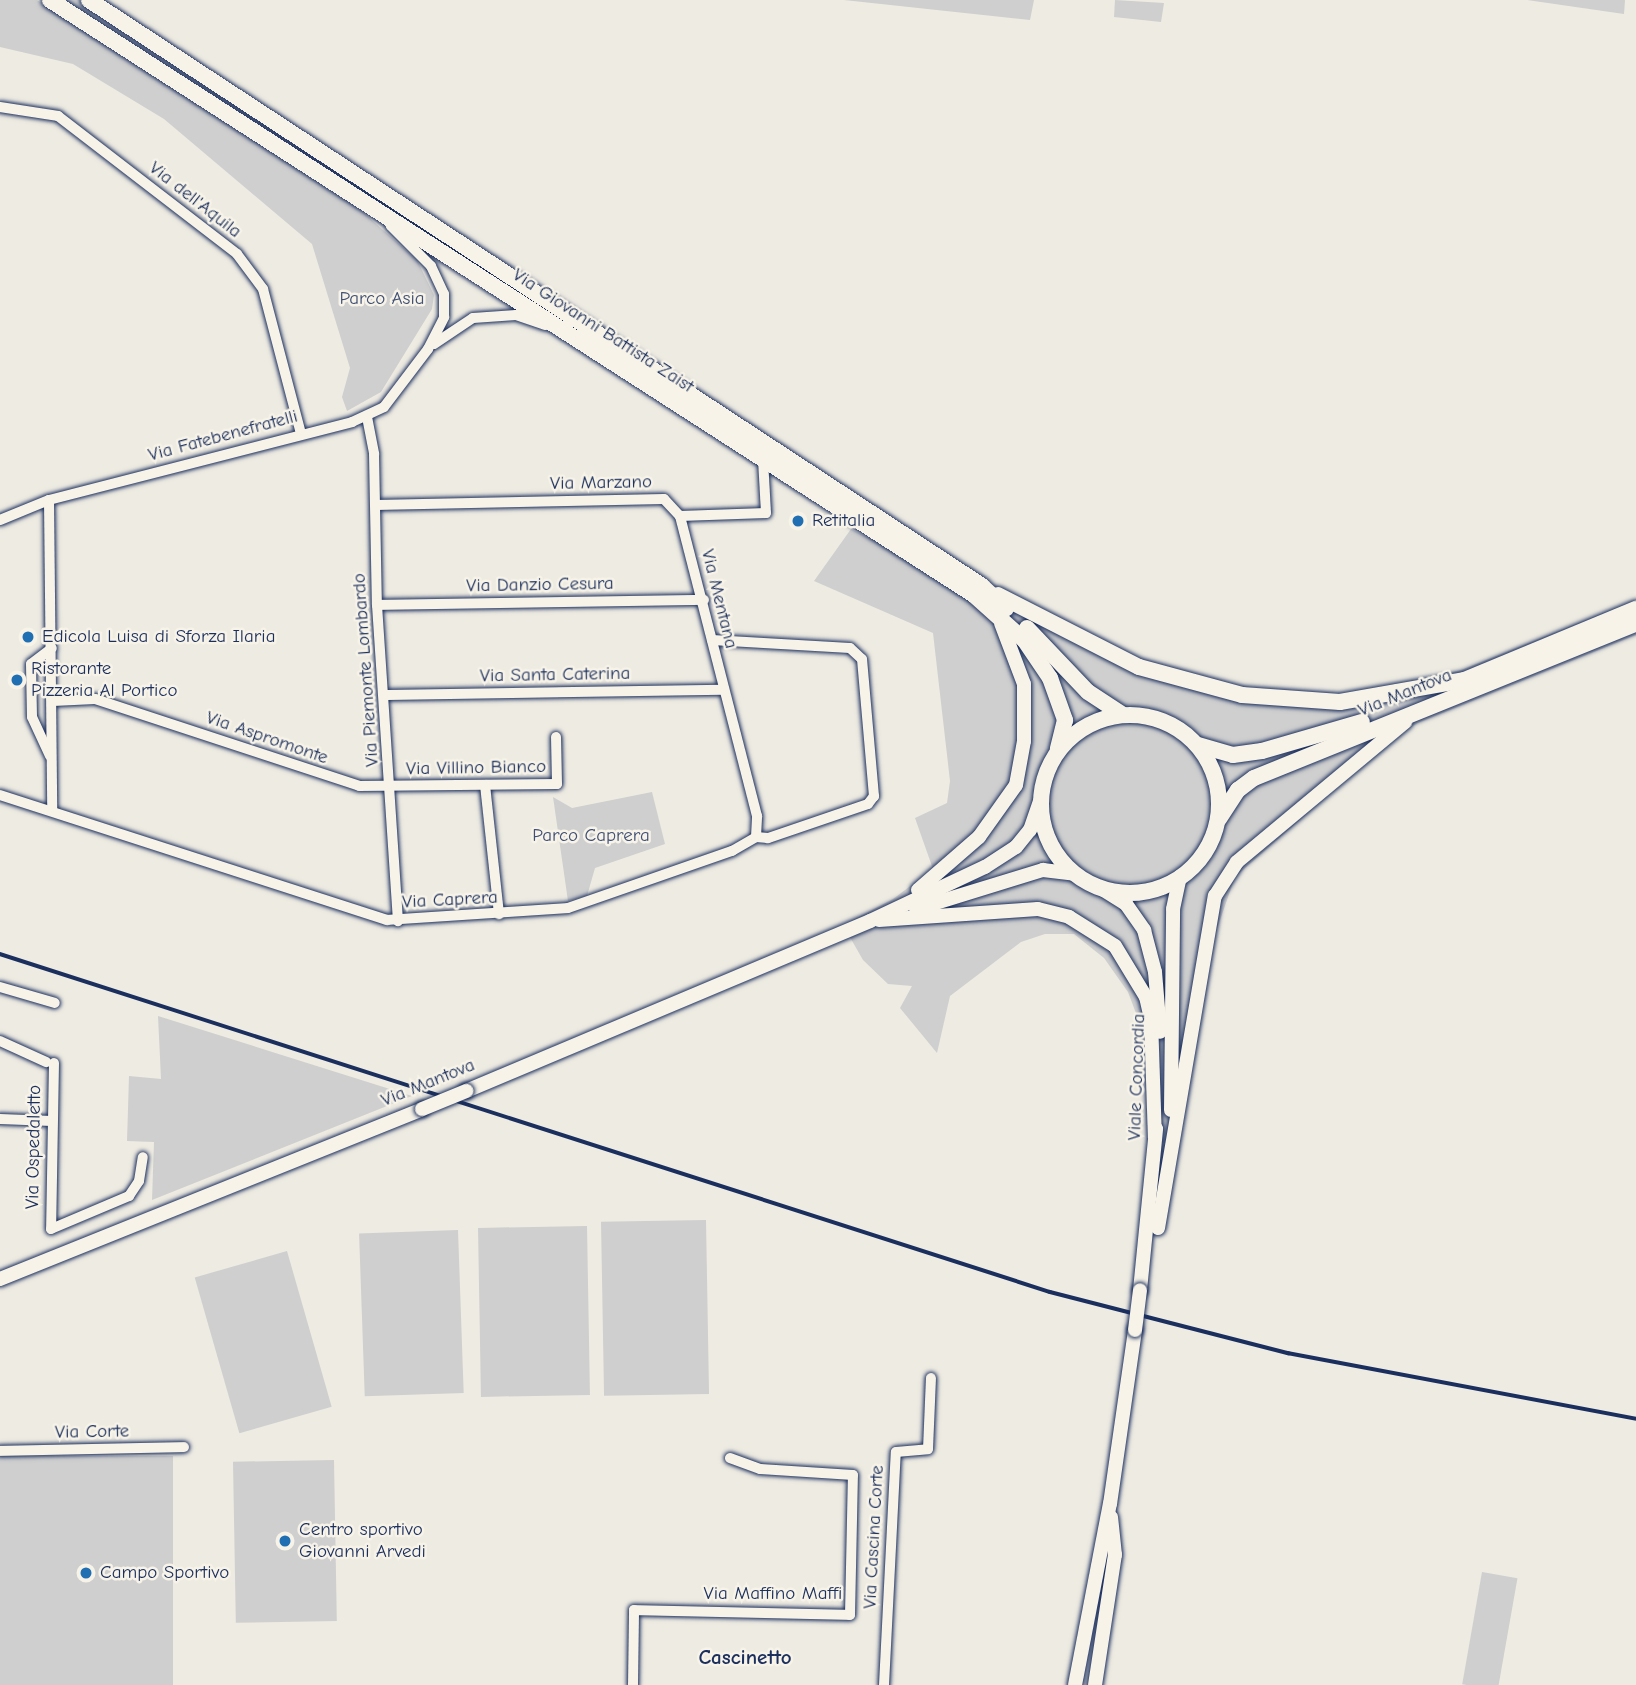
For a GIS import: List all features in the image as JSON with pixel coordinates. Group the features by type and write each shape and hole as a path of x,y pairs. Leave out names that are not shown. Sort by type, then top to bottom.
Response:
{"main road":[{"name":"Via Giovanni Battista Zaist","path":"50,0 363,199 988,606 1025,641 1057,690 1065,720 1058,749"},
{"name":"Via Giovanni Battista Zaist","path":"89,0 982,586 1088,692 1123,715"},
{"path":"982,586 1098,650 1176,679 1242,695 1340,702 1463,687"},
{"path":"898,905 979,837 1016,785 1024,741 1024,684 1012,642 988,606"},
{"name":"Via Mantova","path":"1214,831 1224,807 1254,778 1636,609"},
{"name":"Via Mantova","path":"1196,744 1233,755 1298,744 1636,624"},
{"path":"1158,1228 1174,1158 1209,915 1224,878 1391,730 1463,687"},
{"path":"870,921 1016,847 1040,801 1058,749 1087,726 1123,715 1157,719 1196,744 1214,776 1214,831 1201,857 1180,877 1141,892 1099,887 1075,874 1042,870 888,918"},
{"path":"1040,801 1049,842 1075,874"},
{"name":"Viale Concordia","path":"1140,1290 1158,1228 1173,1094 1173,909 1180,877"},
{"name":"Viale Concordia","path":"1075,1685 1110,1504 1135,1330 1156,1137 1160,1022 1150,950 1137,917 1099,887"},
{"path":"870,921 1038,909 1069,917 1115,946 1146,997 1151,1019 1156,1137"},
{"name":"Via Mantova","path":"0,1279 466,1091 870,921"},
{"name":"Viale Concordia","path":"1095,1685 1115,1555 1110,1504"}],"street":[{"name":"Via dell'Aquila","path":"0,107 58,116 237,254 263,289 301,434"},
{"name":"Via Fatebenefratelli","path":"0,520 49,500 367,417 396,397 429,349 444,317 439,280 363,199"},
{"name":"Via Fatebenefratelli","path":"429,349 452,328 489,315 516,315 581,341"},
{"name":"Via Piemonte Lombardo","path":"367,417 375,505 377,605 387,695 398,921"},
{"path":"680,516 766,513 763,460"},
{"name":"Via Marzano","path":"375,505 664,499 680,516"},
{"path":"49,500 52,811"},
{"name":"Via Mentana","path":"680,516 704,600 723,690"},
{"name":"Via Danzio Cesura","path":"377,605 704,600"},
{"name":"Via Caprera","path":"0,794 398,921 568,908 610,897 756,837 768,838 856,808 874,796 862,659 850,648 712,640"},
{"path":"51,758 32,717 31,664 52,648"},
{"path":"723,690 757,816 756,837"},
{"name":"Via Santa Caterina","path":"387,695 723,690"},
{"name":"Via Aspromonte","path":"53,701 95,699 347,783 391,787"},
{"name":"Via Villino Bianco","path":"391,787 557,784 556,737"},
{"path":"485,785 499,914"},
{"path":"0,987 55,1003"},
{"name":"Via Ospedaletto","path":"0,1041 50,1063 51,1229 129,1196 139,1181 143,1157"},
{"path":"0,1119 52,1121"},
{"name":"Via Cascina Corte","path":"884,1685 896,1452 928,1449 931,1378"},
{"name":"Via Corte","path":"0,1451 184,1447"},
{"name":"Via Maffino Maffi","path":"633,1685 634,1610 850,1615 853,1475 761,1469 730,1458"}],"green space":[{"name":"Parco Asia","path":"0,0 37,0 349,200 417,260 434,295 432,309 381,392 347,411 342,397 350,368 312,244 164,119 73,64 0,47"},
{"path":"63,0 79,0 391,201 640,371"},
{"path":"844,0 1034,0 1030,20"},
{"path":"1115,0 1164,3 1161,22 1114,17"},
{"path":"1527,0 1625,0 1624,14"},
{"path":"851,529 1126,667 1310,706 1461,670 1636,600 1636,635 1418,723 1392,739 1235,877 1211,946 1172,1145 1161,1142 1142,1029 1128,992 1104,958 1074,934 1045,934 1021,942 950,996 937,1053 900,1008 912,986 888,984 863,960 843,925 893,899 933,869 915,818 947,803 950,781 933,633 814,581"},
{"name":"Parco Caprera","path":"652,792 665,844 595,868 587,896 568,901 553,797 572,808"},
{"path":"158,1016 412,1096 152,1200 154,1142 127,1141 129,1076 161,1079"},
{"path":"706,1220 709,1394 604,1396 601,1222"},
{"path":"587,1226 590,1395 481,1397 478,1228"},
{"path":"458,1230 464,1393 365,1396 359,1233"},
{"path":"287,1251 332,1407 239,1433 195,1277"},
{"name":"Campo Sportivo","path":"0,1456 173,1456 173,1685 0,1685"},
{"name":"Centro sportivo Giovanni Arvedi","path":"334,1460 337,1621 236,1623 233,1462"},
{"path":"1482,1572 1517,1578 1499,1685 1462,1684"}],"railway":[{"path":"0,954 1050,1292 1288,1353 1636,1419"}],"place":[{"name":"Retitalia","path":"798,521"},
{"name":"Edicola Luisa di Sforza Ilaria","path":"28,637"},
{"name":"Ristorante Pizzeria Al Portico","path":"17,680"},
{"name":"Centro sportivo Giovanni Arvedi","path":"285,1541"},
{"name":"Campo Sportivo","path":"86,1573"}],"district":[{"name":"Cascinetto","path":"745,1657"}]}
